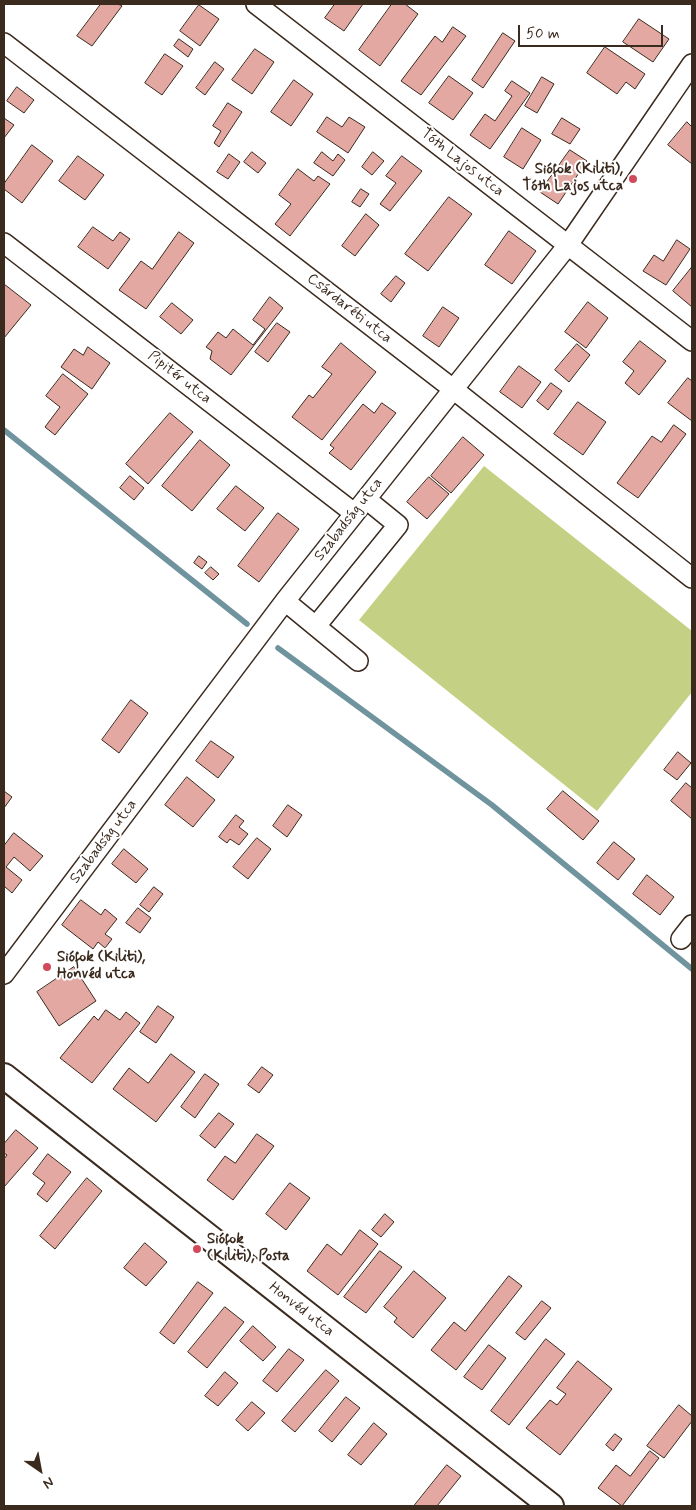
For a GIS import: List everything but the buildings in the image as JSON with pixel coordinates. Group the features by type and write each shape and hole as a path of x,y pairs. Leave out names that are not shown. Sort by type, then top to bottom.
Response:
{"main road":[{"name":"Honvéd utca","path":"4,1076 551,1506"}],"street":[{"name":"Tóth Lajos utca","path":"256,4 692,341"},
{"name":"Csárdaréti utca","path":"4,43 453,389 692,578"},
{"name":"Szabadság utca","path":"4,974 284,601 568,245 692,64"},
{"name":"Pipitér utca","path":"4,243 360,506 398,525 316,626"},
{"path":"284,601 358,661"}],"green space":[{"path":"484,466 692,631 692,692 597,811 359,620"}],"waterway":[{"path":"4,430 247,624"},
{"path":"278,648 492,805 692,969"}],"place":[{"name":"Siófok (Kiliti), Tóth Lajos utca","path":"633,179"},
{"name":"Siófok (Kiliti), Honvéd utca","path":"47,967"},
{"name":"Siófok (Kiliti), Posta","path":"197,1249"}]}
